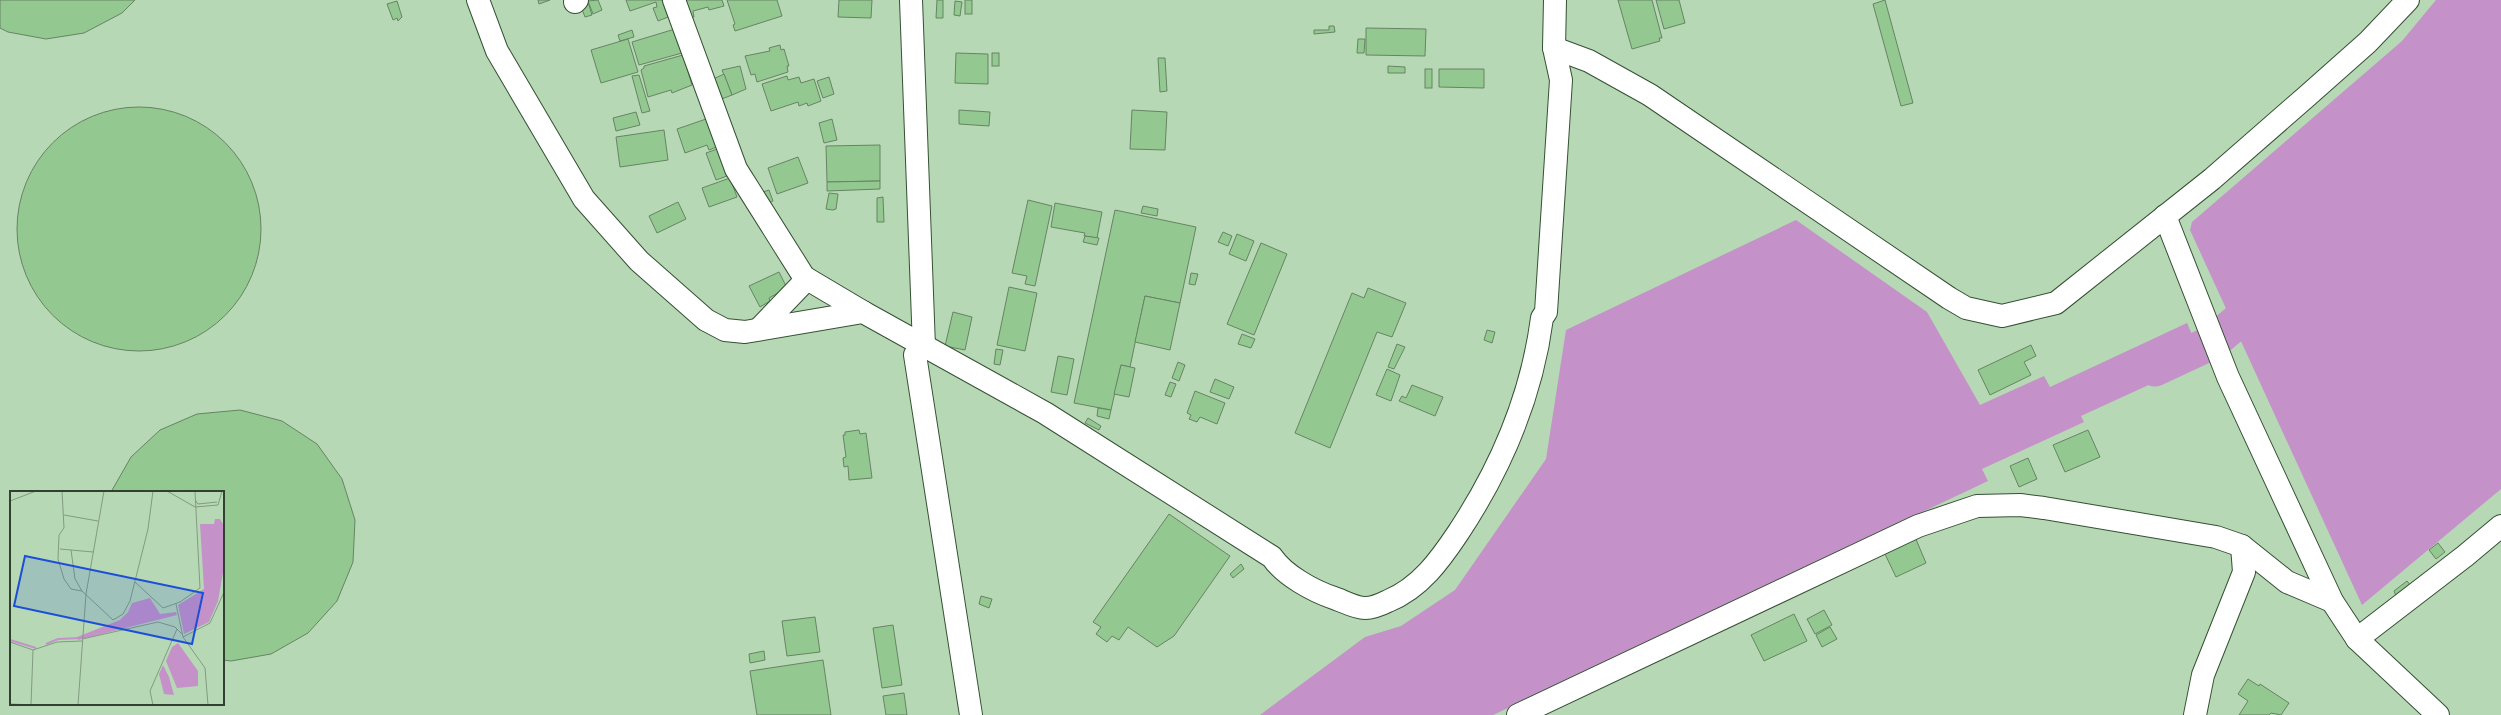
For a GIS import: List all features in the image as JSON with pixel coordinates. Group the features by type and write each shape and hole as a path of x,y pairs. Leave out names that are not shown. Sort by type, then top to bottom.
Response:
{"street":[{"path":"478,0 497,51 584,199 639,261 706,320 725,330 734,332 863,312"},
{"path":"674,0 736,169 807,279 924,347 1044,413 1272,557 1277,565 1300,581 1329,597 1365,608 1398,597 1419,583 1448,548 1480,500 1500,461 1532,373 1546,304 1561,80 1554,48 1554,0"},
{"path":"911,0 924,347"},
{"path":"1554,48 1589,61 1650,95 1905,270 1949,298 1986,314 2002,316 2056,303 2223,169 2368,42 2408,0"},
{"path":"2165,216 2228,377 2332,601 2357,640 2438,715"},
{"path":"759,329 807,279"},
{"path":"924,347 915,355 971,715"},
{"path":"1518,715 1918,526 1977,506 2020,505 2044,508 2216,538 2242,546 2287,582 2332,601"},
{"path":"2357,640 2501,526"},
{"path":"2195,715 2203,675 2244,572 2242,546"}],"shaded area":[{"path":"2436,0 2501,0 2501,489 2362,605 2190,230 2192,222 2402,41"},
{"path":"1796,220 1927,312 1980,405 2044,376 2050,387 2187,323 2203,360 2081,416 2084,422 1982,469 1988,481 1493,715 1260,715 1365,637 1401,626 1455,590 1546,459 1566,330"}],"building":[{"path":"0,0 135,0 122,13 84,33 46,39 8,32 0,28"},
{"path":"538,0 550,0 539,4"},
{"path":"598,0 602,10 593,14 588,1"},
{"path":"626,0 662,0 668,17 658,21 653,8 657,7 656,2 630,11"},
{"path":"682,0 722,0 724,6 709,10 708,7 693,11 694,17 688,19"},
{"path":"727,0 777,0 782,16 735,31 733,25 735,24"},
{"path":"839,0 872,0 871,18 838,17"},
{"path":"937,0 943,0 943,18 936,18"},
{"path":"965,0 972,0 972,14 965,14"},
{"path":"1618,0 1652,0 1662,38 1659,38 1660,41 1632,49"},
{"path":"1656,0 1679,0 1685,23 1664,29"},
{"path":"1885,0 1913,103 1901,106 1873,4"},
{"path":"397,1 402,17 398,21 397,18 393,20 387,4"},
{"path":"955,1 962,2 960,16 954,15"},
{"path":"588,2 592,15 585,17 580,4"},
{"path":"1329,26 1334,26 1335,32 1314,34 1314,30 1329,30"},
{"path":"1366,28 1426,29 1425,56 1366,55"},
{"path":"675,29 682,53 639,65 632,42"},
{"path":"632,30 634,37 620,41 618,35"},
{"path":"628,39 638,72 601,83 591,50"},
{"path":"1358,39 1365,39 1364,53 1357,53"},
{"path":"780,45 781,50 784,49 789,66 787,66 788,72 757,82 755,74 751,75 745,56 770,51 769,48"},
{"path":"956,53 988,54 988,84 955,83"},
{"path":"992,53 999,53 999,66 992,66"},
{"path":"683,55 692,85 672,93 671,90 648,97 641,70 644,66"},
{"path":"1158,58 1165,58 1167,91 1160,92"},
{"path":"740,66 746,89 732,95 722,70"},
{"path":"1388,66 1405,67 1405,73 1388,73"},
{"path":"1425,69 1432,69 1432,88 1425,88"},
{"path":"1439,69 1484,69 1484,88 1439,87"},
{"path":"724,74 732,95 719,100 711,80"},
{"path":"639,75 650,111 642,113 632,76"},
{"path":"787,76 788,80 799,77 801,83 814,79 821,101 808,106 807,103 799,106 798,102 771,111 762,84"},
{"path":"829,77 834,94 823,98 817,81"},
{"path":"127,107 151,107 175,112 197,121 217,134 226,142 241,161 252,182 259,205 261,229 259,253 252,276 241,297 226,316 217,324 197,337 175,346 151,351 127,351 103,346 81,337 61,324 44,307 31,287 22,265 17,241 17,217 22,193 31,171 44,151 61,134 81,121 103,112"},
{"path":"959,110 990,112 989,126 959,124"},
{"path":"1132,110 1167,112 1165,150 1130,149"},
{"path":"636,112 640,125 616,131 613,118"},
{"path":"709,118 719,146 709,150 707,145 685,153 677,129"},
{"path":"832,119 837,140 824,143 819,123"},
{"path":"664,130 668,160 620,167 616,137"},
{"path":"880,145 880,181 827,182 826,146"},
{"path":"720,148 730,175 716,180 706,153"},
{"path":"798,157 808,183 777,194 768,168"},
{"path":"730,178 737,197 709,207 702,188"},
{"path":"880,181 880,189 827,191 827,182"},
{"path":"769,190 773,201 764,205 760,193"},
{"path":"829,193 838,194 836,209 833,210 826,209"},
{"path":"883,197 884,222 877,222 877,198"},
{"path":"1028,200 1052,206 1035,286 1025,284 1027,276 1012,273"},
{"path":"678,202 686,219 657,233 649,216"},
{"path":"1055,203 1102,212 1097,238 1084,236 1085,233 1051,227"},
{"path":"1143,206 1158,209 1157,216 1141,213"},
{"path":"1115,210 1196,227 1180,303 1145,296 1130,367 1121,365 1111,410 1074,403"},
{"path":"1223,232 1232,236 1228,246 1218,242"},
{"path":"1237,234 1254,241 1246,261 1229,254"},
{"path":"1085,236 1099,238 1097,245 1083,242"},
{"path":"1261,243 1287,254 1254,335 1227,324"},
{"path":"779,272 787,288 769,298 770,301 760,307 749,286"},
{"path":"1191,273 1198,274 1195,285 1189,284"},
{"path":"1009,287 1037,293 1025,351 997,345"},
{"path":"1368,288 1406,303 1392,337 1377,332 1330,448 1295,433 1352,293 1364,298"},
{"path":"1145,296 1180,303 1170,350 1135,342"},
{"path":"953,312 972,317 965,350 945,346"},
{"path":"1487,330 1495,332 1492,343 1484,340"},
{"path":"1242,334 1255,339 1251,348 1238,344"},
{"path":"1397,344 1405,347 1394,369 1388,367"},
{"path":"2031,345 2036,356 2024,362 2031,375 1990,395 1978,370"},
{"path":"996,349 1003,350 1000,365 994,364"},
{"path":"1058,356 1074,359 1067,395 1051,392"},
{"path":"1178,362 1185,365 1179,381 1172,378"},
{"path":"1121,365 1135,368 1129,397 1114,394"},
{"path":"1387,369 1400,375 1391,401 1376,395"},
{"path":"1215,379 1234,387 1229,399 1210,392"},
{"path":"1170,382 1176,384 1171,397 1165,395"},
{"path":"1412,385 1443,397 1435,416 1399,401 1402,396 1406,398"},
{"path":"1195,391 1225,403 1217,424 1200,417 1197,422 1189,419 1191,415 1187,413"},
{"path":"1098,408 1111,410 1109,419 1097,416"},
{"path":"240,410 282,421 317,444 342,479 355,520 353,562 337,601 308,633 271,654 231,661 224,660 224,491 112,491 131,457 160,430 197,414"},
{"path":"1088,418 1101,426 1099,430 1085,423"},
{"path":"859,430 860,434 866,433 872,478 849,480 848,466 844,467 843,458 846,457 843,435 845,435 845,432"},
{"path":"2088,430 2100,457 2065,472 2053,445"},
{"path":"2028,458 2037,479 2019,487 2010,466"},
{"path":"1169,514 1230,556 1174,636 1157,647 1128,627 1119,640 1112,636 1107,642 1096,634 1101,627 1093,622"},
{"path":"1915,537 1926,563 1896,577 1884,552"},
{"path":"2438,543 2445,552 2436,559 2429,550"},
{"path":"1241,564 1244,569 1233,578 1230,574"},
{"path":"2407,581 2411,586 2396,596 2394,591"},
{"path":"981,596 992,599 989,608 979,604"},
{"path":"1824,610 1832,625 1815,634 1807,619"},
{"path":"1794,614 1807,641 1764,661 1751,635"},
{"path":"815,617 820,652 787,656 782,621"},
{"path":"893,625 902,685 882,688 873,628"},
{"path":"1830,627 1837,639 1822,647 1816,635"},
{"path":"764,651 765,660 750,663 749,654"},
{"path":"823,660 831,715 757,715 750,671"},
{"path":"2248,679 2259,686 2260,684 2289,703 2281,715 2271,713 2269,715 2239,715 2248,701 2238,694"},
{"path":"904,693 907,715 886,715 883,696"}],"waterway":[{"path":"2155,369 2213,342 2270,294"}]}
